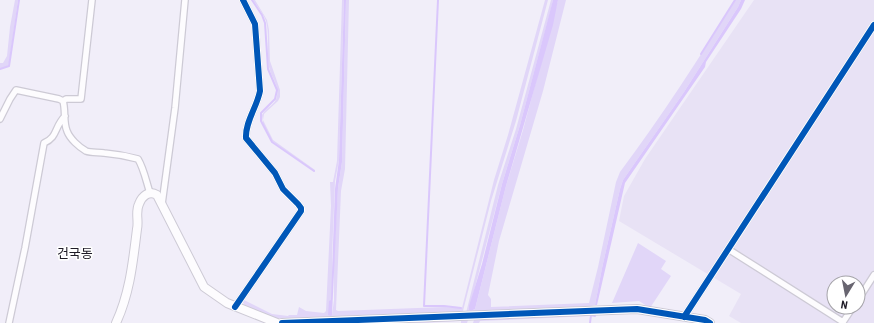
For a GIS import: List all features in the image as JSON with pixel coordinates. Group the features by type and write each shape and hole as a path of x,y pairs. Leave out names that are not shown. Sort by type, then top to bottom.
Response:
{"street":[{"path":"0,119 16,90 31,92 63,101 66,99 80,99 92,0"},
{"path":"162,204 174,115 185,0"},
{"path":"235,307 301,211 298,204 283,189 275,173 246,138 248,124 259,98 260,91 255,24 243,0"},
{"path":"684,317 873,29"},
{"path":"63,101 65,107 67,132 78,146 87,151 138,159 143,168 150,193"},
{"path":"10,323 44,143 54,136 58,123 65,116"},
{"path":"116,323 129,285 138,224 138,206 142,198 146,194 150,193 158,196 204,286 227,303 277,323"},
{"path":"728,249 826,311"},
{"path":"866,288 874,275"},
{"path":"282,323 637,309 706,322"},
{"path":"832,315 843,322 848,315"}],"shaded area":[{"path":"15,0 18,0 9,63 6,67 0,68 0,63 3,63 7,56"},
{"path":"253,0 255,0 267,20 269,30 270,61 280,90 280,97 278,101 264,114 263,120 273,140 315,170 315,172 272,141 263,124 262,115 275,102 277,92 269,67 268,32 266,21"},
{"path":"342,0 344,0 339,160 335,181 332,257 332,315 334,300 334,258 338,188 342,162 346,0 349,0 345,169 341,191 336,310 338,311 444,307 462,308 494,180 508,135 545,0 548,0 516,121 491,201 462,313 282,319 258,313 243,303 242,299 272,314 288,316 297,315 299,307 306,311 324,313 326,311 331,206 330,182 333,182 337,161"},
{"path":"344,0 346,0 342,162 338,188 331,316 328,315 329,301 331,300 335,189 339,160"},
{"path":"551,0 553,0 552,5 520,125 502,184 469,310 471,311 475,309 506,186 523,130 558,0 566,0 543,91 499,241 488,295 491,299 491,307 589,303 616,182 620,172 679,88 735,0 741,0 684,92 623,180 602,268 595,305 466,313 498,185 516,129"},
{"path":"553,0 558,0 553,25 506,186 475,309 471,311 469,310 469,306 482,264 502,184 520,125"},
{"path":"741,0 745,0 741,9 706,62 705,67 625,183 597,305 595,305 602,268 623,180 684,92"},
{"path":"754,0 874,0 874,323 741,323 729,316 741,294 619,221 624,196 645,159"},
{"path":"638,243 666,261 661,269 671,276 650,308 639,301 612,303"},
{"path":"595,312 595,315 590,316 480,321 479,323 473,323 475,317"},
{"path":"469,317 467,323 461,323 461,321 422,323 305,323"}],"waterway":[{"path":"0,69 9,66 19,0"},
{"path":"252,0 262,15 265,23 268,69 277,90 275,99 261,113 261,121 272,142 314,171"},
{"path":"438,0 424,306 461,308"},
{"path":"701,54 735,0"},
{"path":"590,323 591,315 595,316"}],"cycle path":[{"path":"235,307 301,211 298,204 283,189 275,173 246,138 247,126 260,91 255,24 243,0"},
{"path":"684,317 874,25"},
{"path":"282,323 637,309 705,320 710,323"}],"district":[{"name":"건국동","path":"75,253"}]}
